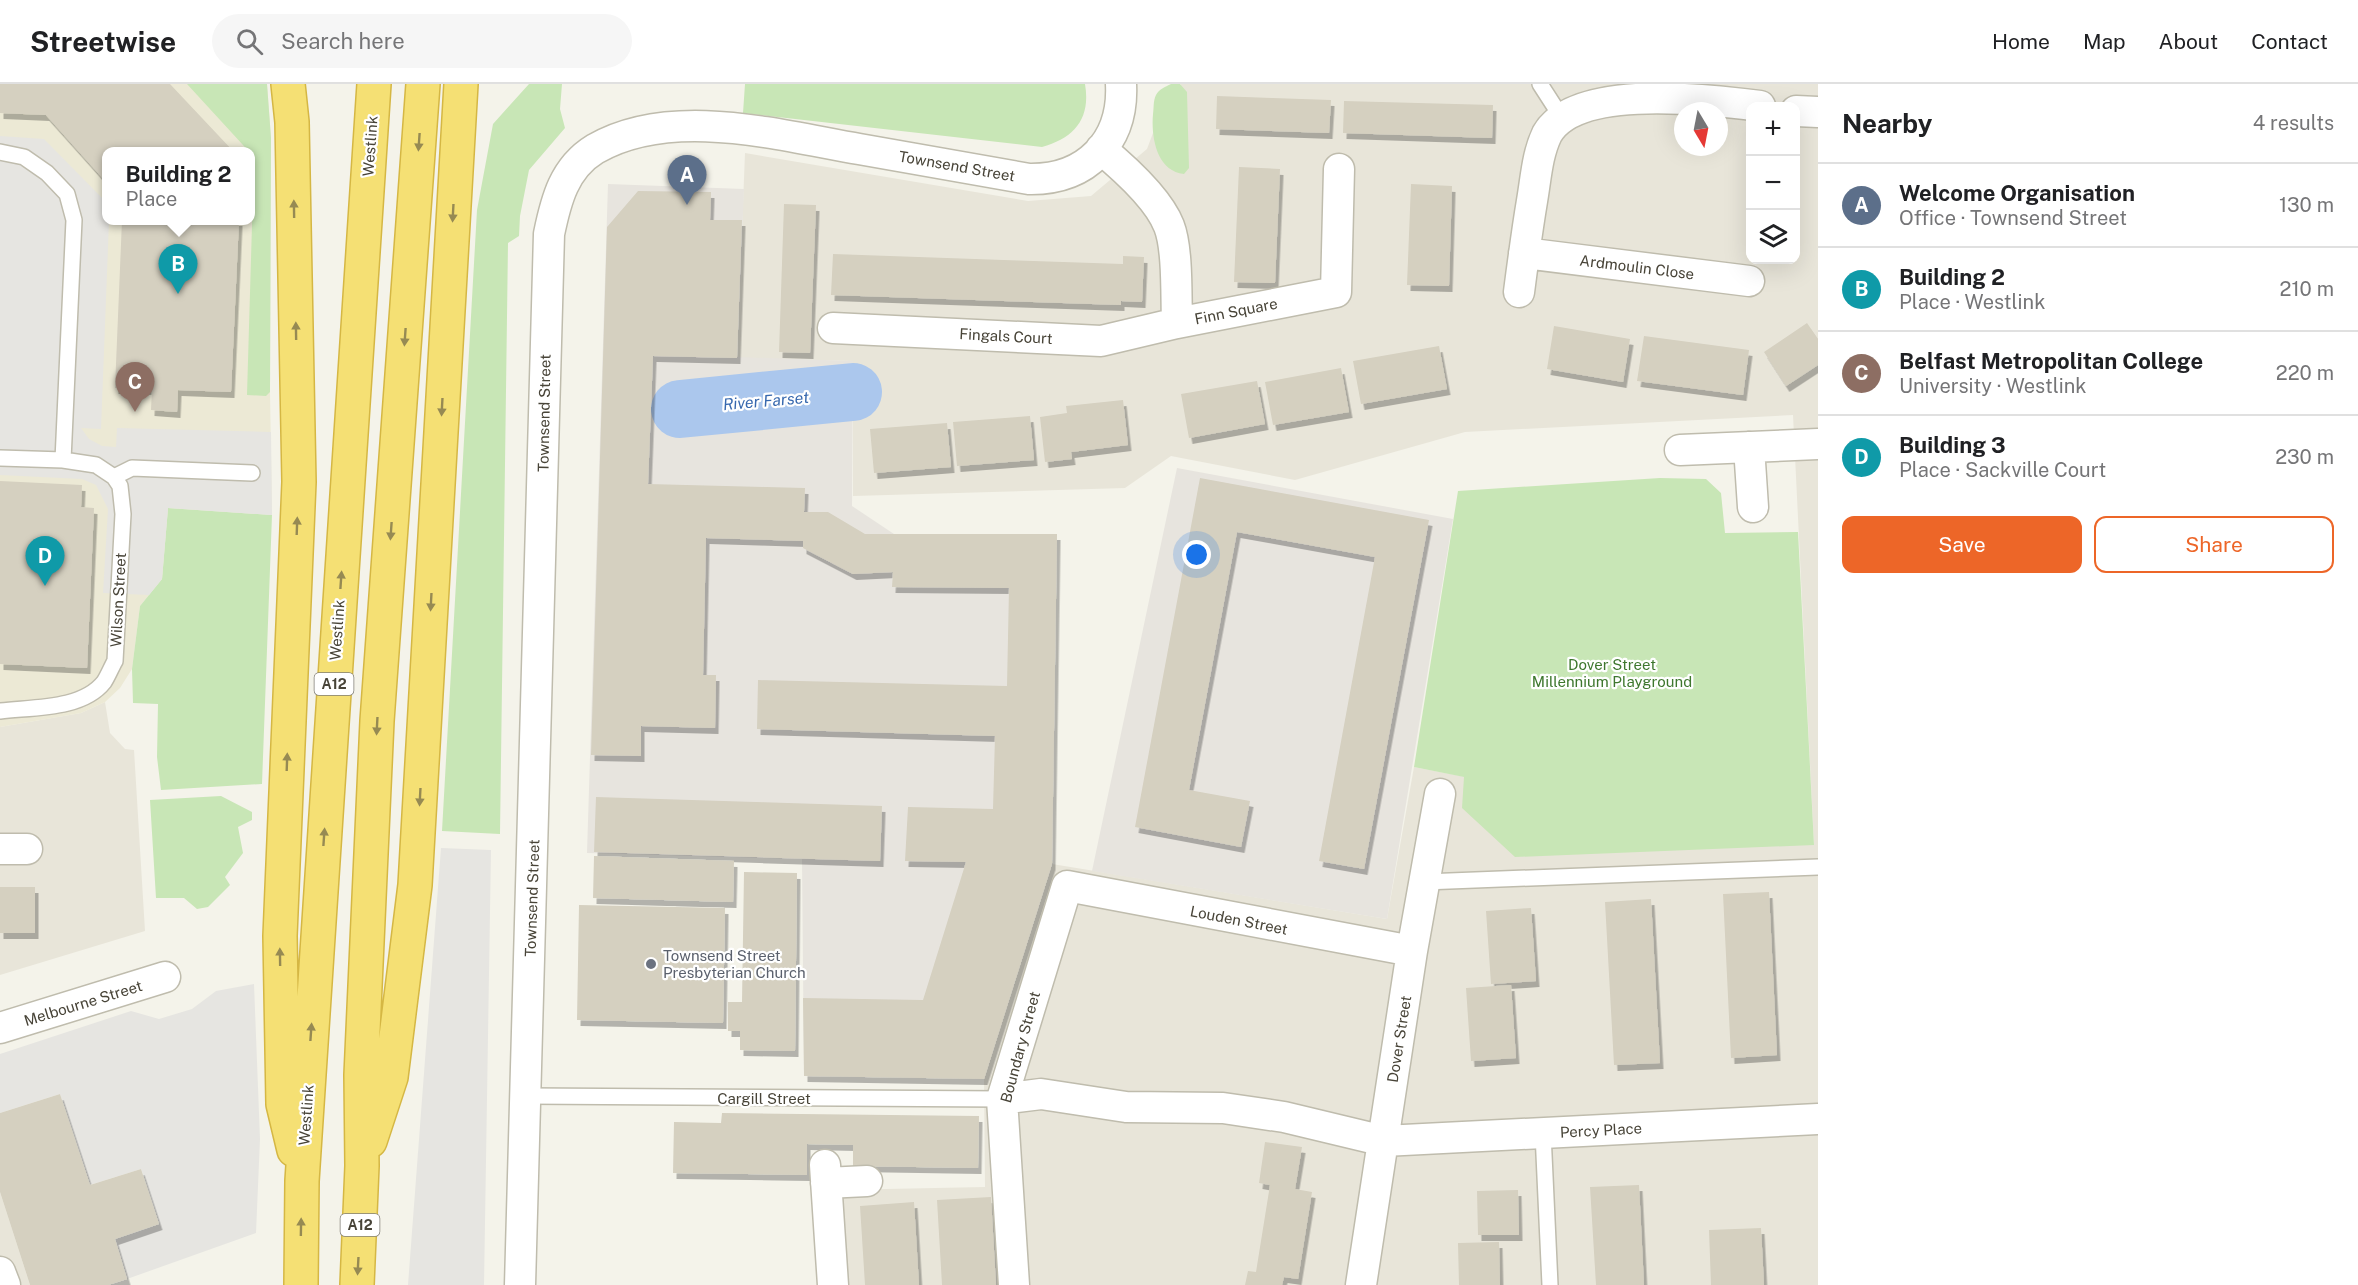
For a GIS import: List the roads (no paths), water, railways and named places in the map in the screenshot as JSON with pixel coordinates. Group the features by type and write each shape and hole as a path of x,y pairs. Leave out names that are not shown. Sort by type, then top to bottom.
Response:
{"highway":[{"path":"288,84 292,122 299,482 279,936 283,1104 302,1181"},
{"path":"292,122 304,84"},
{"name":"Westlink","path":"301,1285 302,1181 374,84"},
{"name":"A12","path":"357,1285 362,1166 361,1075 377,721 423,84"},
{"path":"362,1166 392,1077 415,885 464,93"}],"street":[{"name":"Townsend Street","path":"520,1285 549,234 557,195 572,171 593,150 620,137 653,130 692,126 749,129 1029,179 1050,179 1069,174 1087,163 1101,150 1115,127 1122,103 1121,84"},
{"path":"1518,292 1539,154 1548,131 1569,102 1615,92 1642,91 1746,104"},
{"path":"1800,111 1818,112"},
{"name":"Finn Square","path":"1101,150 1119,164 1153,201 1169,226 1173,252 1177,323 1336,292 1339,169"},
{"name":"Ardmoulin Close","path":"1524,253 1749,281"},
{"name":"Fingals Court","path":"833,328 1101,341 1177,323"},
{"path":"1680,450 1818,444"},
{"path":"1749,447 1753,507"},
{"name":"Dover Street","path":"1361,1285 1412,951 1440,794"},
{"name":"Louden Street","path":"1067,886 1412,951"},
{"name":"Boundary Street","path":"1014,1285 1002,1100 1067,886"},
{"name":"Melbourne Street","path":"0,1028 165,977"},
{"name":"Percy Place","path":"1002,1100 1041,1094 1126,1107 1223,1108 1284,1116 1384,1141 1818,1119"},
{"path":"833,1285 826,1174 867,1181"},
{"path":"0,1272 5,1285"}],"lane":[{"path":"1540,84 1569,102"},
{"path":"0,152 24,157 47,173 67,194 74,219 63,460"},
{"path":"0,458 63,460 96,465 114,477 132,468 252,473"},
{"name":"Wilson Street","path":"0,711 69,702 91,694 104,682 115,661 123,514 120,486 114,477"},
{"path":"1424,882 1818,867"},
{"name":"Cargill Street","path":"526,1096 1002,1100"},
{"path":"1543,1133 1550,1285"}],"waterway":[{"name":"River Farset","path":"680,409 853,392"}],"place":[{"name":"Welcome Organisation","path":"687,205"},
{"name":"Building 2","path":"178,294"},
{"name":"Belfast Metropolitan College","path":"135,412"},
{"name":"Building 3","path":"45,586"},
{"name":"Townsend Street Presbyterian Church","path":"651,964"}],"park label":[{"name":"Dover Street Millennium Playground","path":"1612,672"}]}
